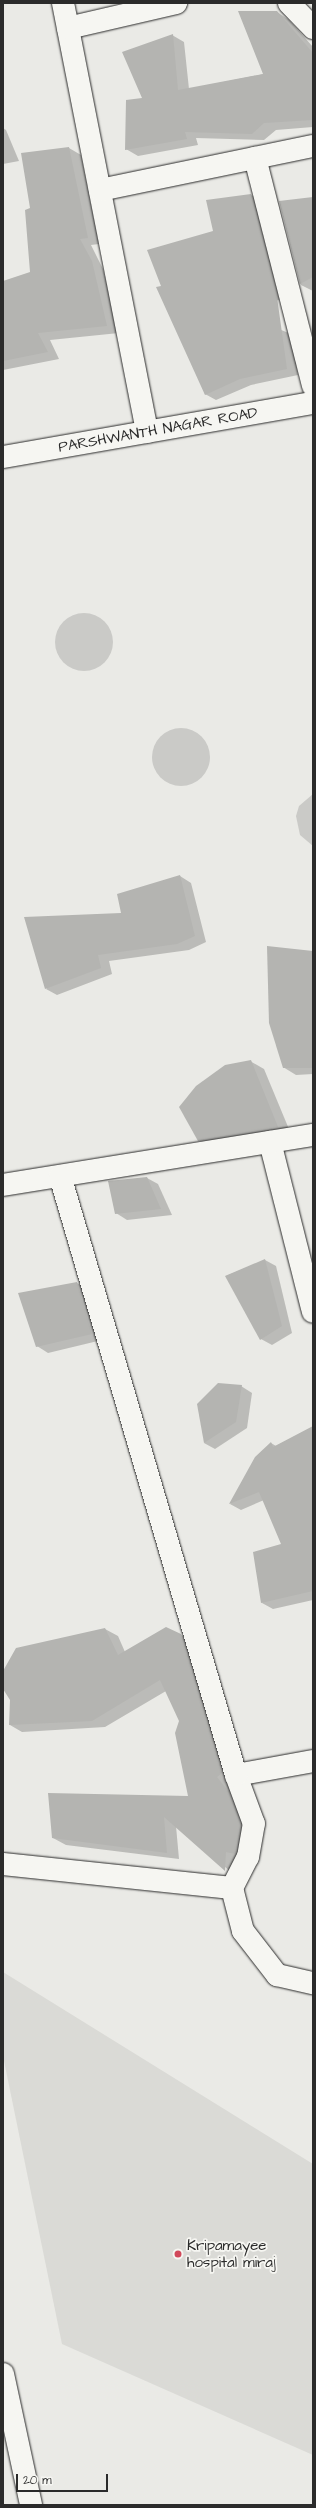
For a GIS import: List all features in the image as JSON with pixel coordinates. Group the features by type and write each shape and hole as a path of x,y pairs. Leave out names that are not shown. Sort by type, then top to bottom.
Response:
{"main road":[{"path":"64,3 147,432"},
{"path":"68,28 176,3"},
{"path":"289,3 313,28"},
{"path":"100,190 313,146"},
{"path":"255,158 313,386"},
{"name":"PARSHWANTH NAGAR ROAD","path":"3,457 313,404"},
{"path":"3,1185 313,1135"},
{"path":"270,1142 313,1312"},
{"path":"60,1176 236,1775 254,1824 248,1857 232,1888 244,1931 277,1975 313,1983"},
{"path":"236,1775 313,1761"},
{"path":"3,1864 232,1888"},
{"path":"3,2374 31,2505"}],"shaded area":[{"path":"84,613 95,615 108,626 111,631 113,642 111,653 100,666 95,669 84,671 73,669 60,658 57,653 55,642 57,631 68,618 73,615"},
{"path":"181,728 192,730 205,741 208,746 210,757 208,768 197,781 192,784 181,786 170,784 157,773 154,768 152,757 154,746 165,733 170,730"},
{"path":"313,794 313,846 300,835 296,816 299,806"},
{"name":"Kripamayee hospital miraj","path":"3,1972 313,2164 313,2455 62,2344 3,2056"}],"building":[{"path":"238,11 277,11 313,53 313,120 264,123 252,134 185,132 187,139 125,150 126,100 142,98 122,52 173,34 178,90 263,74"},
{"path":"69,147 88,238 80,239 92,261 107,326 38,333 48,352 3,361 3,281 30,272 25,210 30,208 21,153"},
{"path":"251,194 277,297 287,369 240,379 205,395 156,287 161,286 147,250 213,231 206,200"},
{"path":"313,197 313,277 300,284 279,201"},
{"path":"180,875 195,936 177,944 98,955 101,968 45,989 24,917 121,913 117,894"},
{"path":"267,946 313,951 313,1068 283,1068 269,1023"},
{"path":"251,1060 278,1127 198,1141 179,1107 196,1086 225,1065"},
{"path":"147,1177 161,1209 115,1214 108,1181"},
{"path":"265,1259 282,1326 260,1340 225,1276"},
{"path":"77,1282 92,1334 36,1347 18,1293"},
{"path":"218,1383 242,1385 236,1422 204,1443 197,1404"},
{"path":"313,1426 313,1591 261,1603 253,1552 281,1544 259,1492 229,1504 255,1457 271,1442 273,1447"},
{"path":"166,1627 181,1634 222,1773 217,1777 229,1792 241,1825 235,1854 226,1852 225,1871 164,1817 167,1853 52,1838 48,1793 188,1796 175,1733 179,1721 160,1680 92,1721 9,1725 10,1700 3,1689 3,1671 16,1648 105,1628 118,1655"}],"place":[{"name":"Kripamayee hospital miraj","path":"178,2254"}]}
